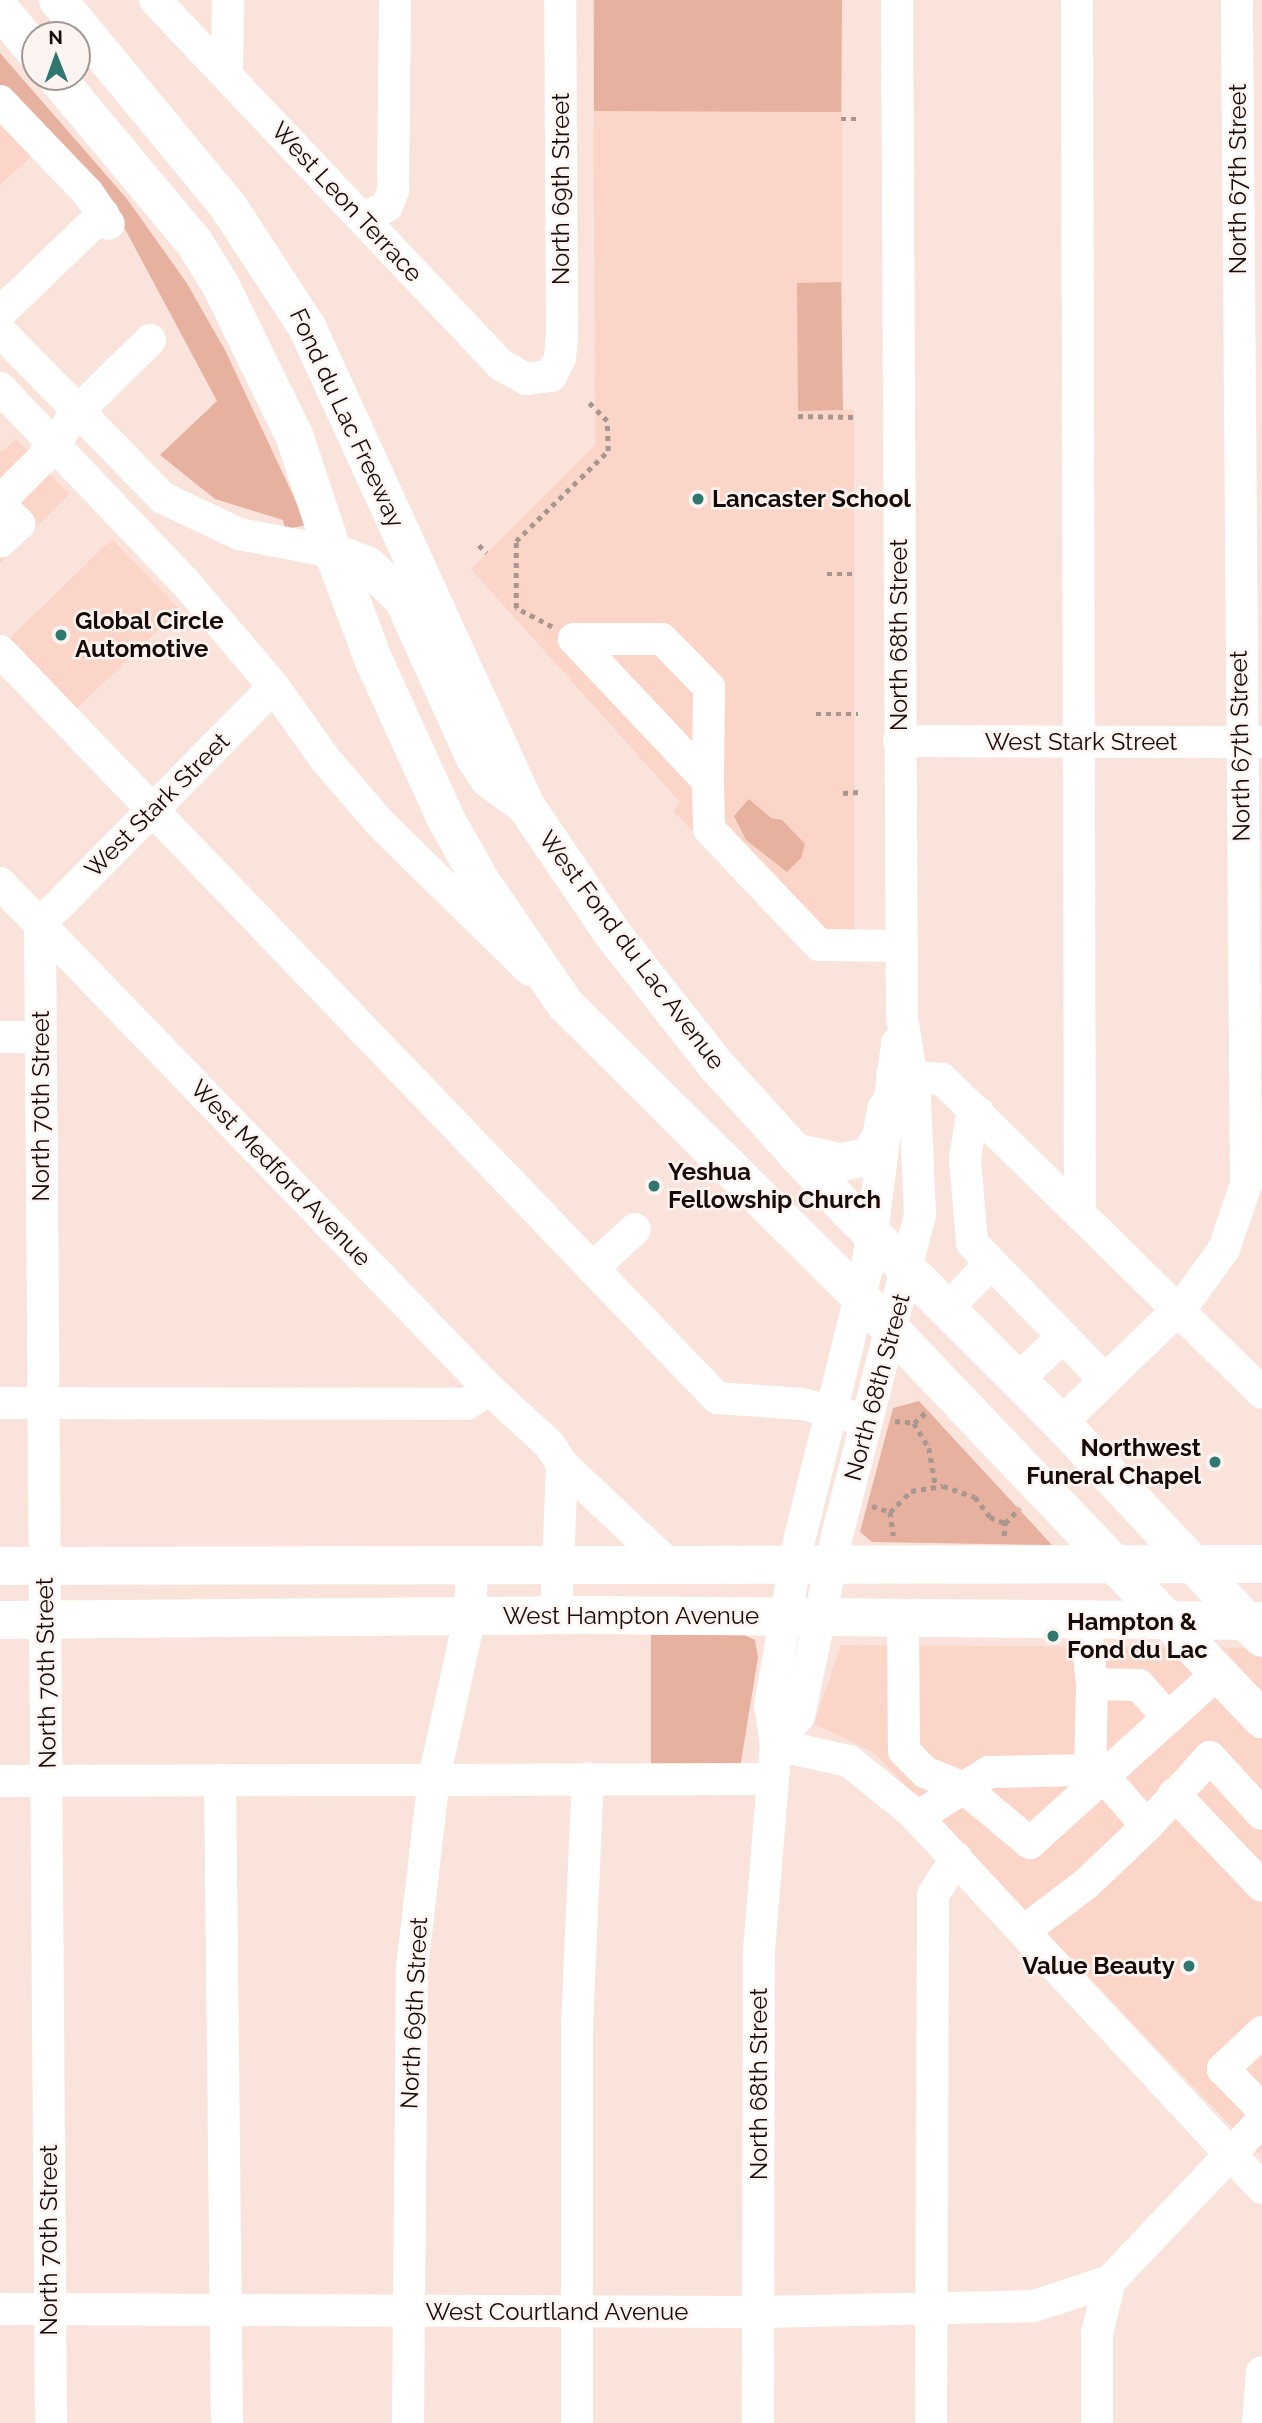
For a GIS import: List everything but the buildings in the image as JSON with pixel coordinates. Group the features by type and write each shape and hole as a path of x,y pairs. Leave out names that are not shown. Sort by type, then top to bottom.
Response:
{"main road":[{"name":"Fond du Lac Freeway","path":"58,0 228,206 307,327 526,806"},
{"path":"0,9 21,34"},
{"path":"68,91 194,242 220,284 293,435 374,661 447,821 482,883 566,1004 860,1297 1262,1719"},
{"path":"333,552 367,565 403,599 474,755 505,795 526,806"},
{"name":"West Fond du Lac Avenue","path":"526,806 659,994 794,1152 1061,1423 1191,1564 1257,1627"},
{"path":"794,1152 841,1162 868,1157 881,1138 897,1087"},
{"name":"West Hampton Avenue","path":"0,1566 1262,1564"},
{"name":"West Hampton Avenue","path":"0,1620 802,1616 1166,1620 1257,1627"}],"street":[{"name":"West Leon Terrace","path":"155,0 501,365 526,379 551,376"},
{"path":"227,75 228,0"},
{"path":"363,219 387,206 395,177 395,0"},
{"name":"North 69th Street","path":"551,376 560,358 562,336 560,0"},
{"name":"North 68th Street","path":"758,2423 759,1950 771,1779 776,1745 799,1716 802,1616 813,1564 831,1411 860,1297 872,1234 897,1087 902,1017 897,0"},
{"path":"1077,0 1080,1212"},
{"name":"North 67th Street","path":"1061,1423 1178,1310 1224,1249 1246,1184 1251,742 1237,0"},
{"path":"0,101 106,219 0,313"},
{"path":"0,331 163,498 239,534 333,552"},
{"path":"0,542 19,524 0,502 54,444 78,411 150,340"},
{"path":"0,388 185,582 274,687 325,759 380,823 566,1004"},
{"path":"574,639 708,781"},
{"path":"574,639 662,639 709,687 709,829 819,945 901,946"},
{"path":"0,651 718,1398 831,1411 882,1421"},
{"name":"West Stark Street","path":"40,924 274,687"},
{"name":"West Stark Street","path":"899,741 1251,742"},
{"name":"West Medford Avenue","path":"0,883 489,1389 550,1445 562,1464 668,1564"},
{"name":"North 70th Street","path":"40,924 45,1566 43,1620 47,1780 51,2423"},
{"path":"0,1037 41,1037"},
{"path":"897,1087 942,1079 1262,1392"},
{"name":"North 68th Street","path":"813,1564 882,1421 891,1332 920,1214 897,1087"},
{"path":"978,1112 971,1121 965,1159 972,1243 1105,1380"},
{"path":"593,1268 635,1229"},
{"path":"947,1309 991,1263"},
{"path":"1018,1380 1062,1336"},
{"path":"0,1403 467,1404 489,1389"},
{"path":"556,1616 555,1565 562,1464"},
{"name":"North 69th Street","path":"408,2423 412,1968 435,1778 470,1616 472,1566"},
{"path":"903,1617 904,1751 925,1772 964,1788 1030,1843 1097,1774 1168,1718 1218,1673"},
{"path":"1085,1619 1097,1774 1146,1826"},
{"path":"1092,1684 1139,1685 1168,1718"},
{"path":"776,1745 849,1761 917,1817 1262,2188"},
{"path":"1024,1931 1087,1884 1210,1757 1262,1814"},
{"path":"917,1817 989,1772 1097,1774"},
{"path":"577,2423 577,2026 588,1778"},
{"path":"0,1781 771,1779"},
{"path":"220,1780 227,2423"},
{"path":"1174,1794 1262,1886"},
{"path":"931,2423 933,1895 956,1858"},
{"path":"1262,2032 1223,2069 1262,2109"},
{"path":"1097,2423 1097,2333 1110,2281 1262,2120"},
{"name":"West Courtland Avenue","path":"0,2309 759,2312 1034,2306 1110,2281"},
{"path":"1258,2423 1262,2372"}],"path":[{"path":"841,119 856,119"},
{"path":"574,639 516,608 516,541 608,451 607,421 586,400"},
{"path":"798,416 857,417"},
{"path":"479,545 487,553"},
{"path":"827,574 857,575"},
{"path":"816,714 858,714"},
{"path":"843,793 858,792"},
{"path":"882,1421 915,1423 925,1413"},
{"path":"915,1423 929,1448 936,1487"},
{"path":"890,1512 911,1491 936,1487 964,1491 990,1517 1005,1523"},
{"path":"872,1506 890,1512"},
{"path":"1004,1537 1005,1523 1020,1508"},
{"path":"890,1512 894,1537"}],"shaded area":[{"name":"Lancaster School","path":"593,0 842,0 842,409 854,410 854,961 816,958 673,811 680,802 471,569 595,445"},
{"path":"594,0 842,0 841,112 594,111"},
{"path":"0,53 21,77 21,91 33,91 127,199 186,282 225,350 307,525 285,529 283,520 215,499 160,455 217,401 117,214 0,86"},
{"path":"0,86 50,139 0,185"},
{"path":"841,282 843,410 798,411 797,283"},
{"path":"16,439 69,494 0,563 0,453"},
{"path":"112,539 180,610 72,713 5,643"},
{"path":"749,799 771,818 782,820 805,844 801,858 787,872 746,840 734,816"},
{"path":"919,1401 1052,1545 872,1542 860,1532 893,1408"},
{"path":"742,1634 755,1640 758,1657 740,1768 651,1769 651,1635"},
{"path":"841,1645 1262,1648 1262,2150 1258,2154 873,1752 814,1724"}],"place":[{"name":"Lancaster School","path":"698,499"},
{"name":"Global Circle Automotive","path":"61,635"},
{"name":"Yeshua Fellowship Church","path":"654,1186"},
{"name":"Northwest Funeral Chapel","path":"1215,1462"},
{"name":"Hampton & Fond du Lac","path":"1053,1636"},
{"name":"Value Beauty","path":"1189,1966"}]}
